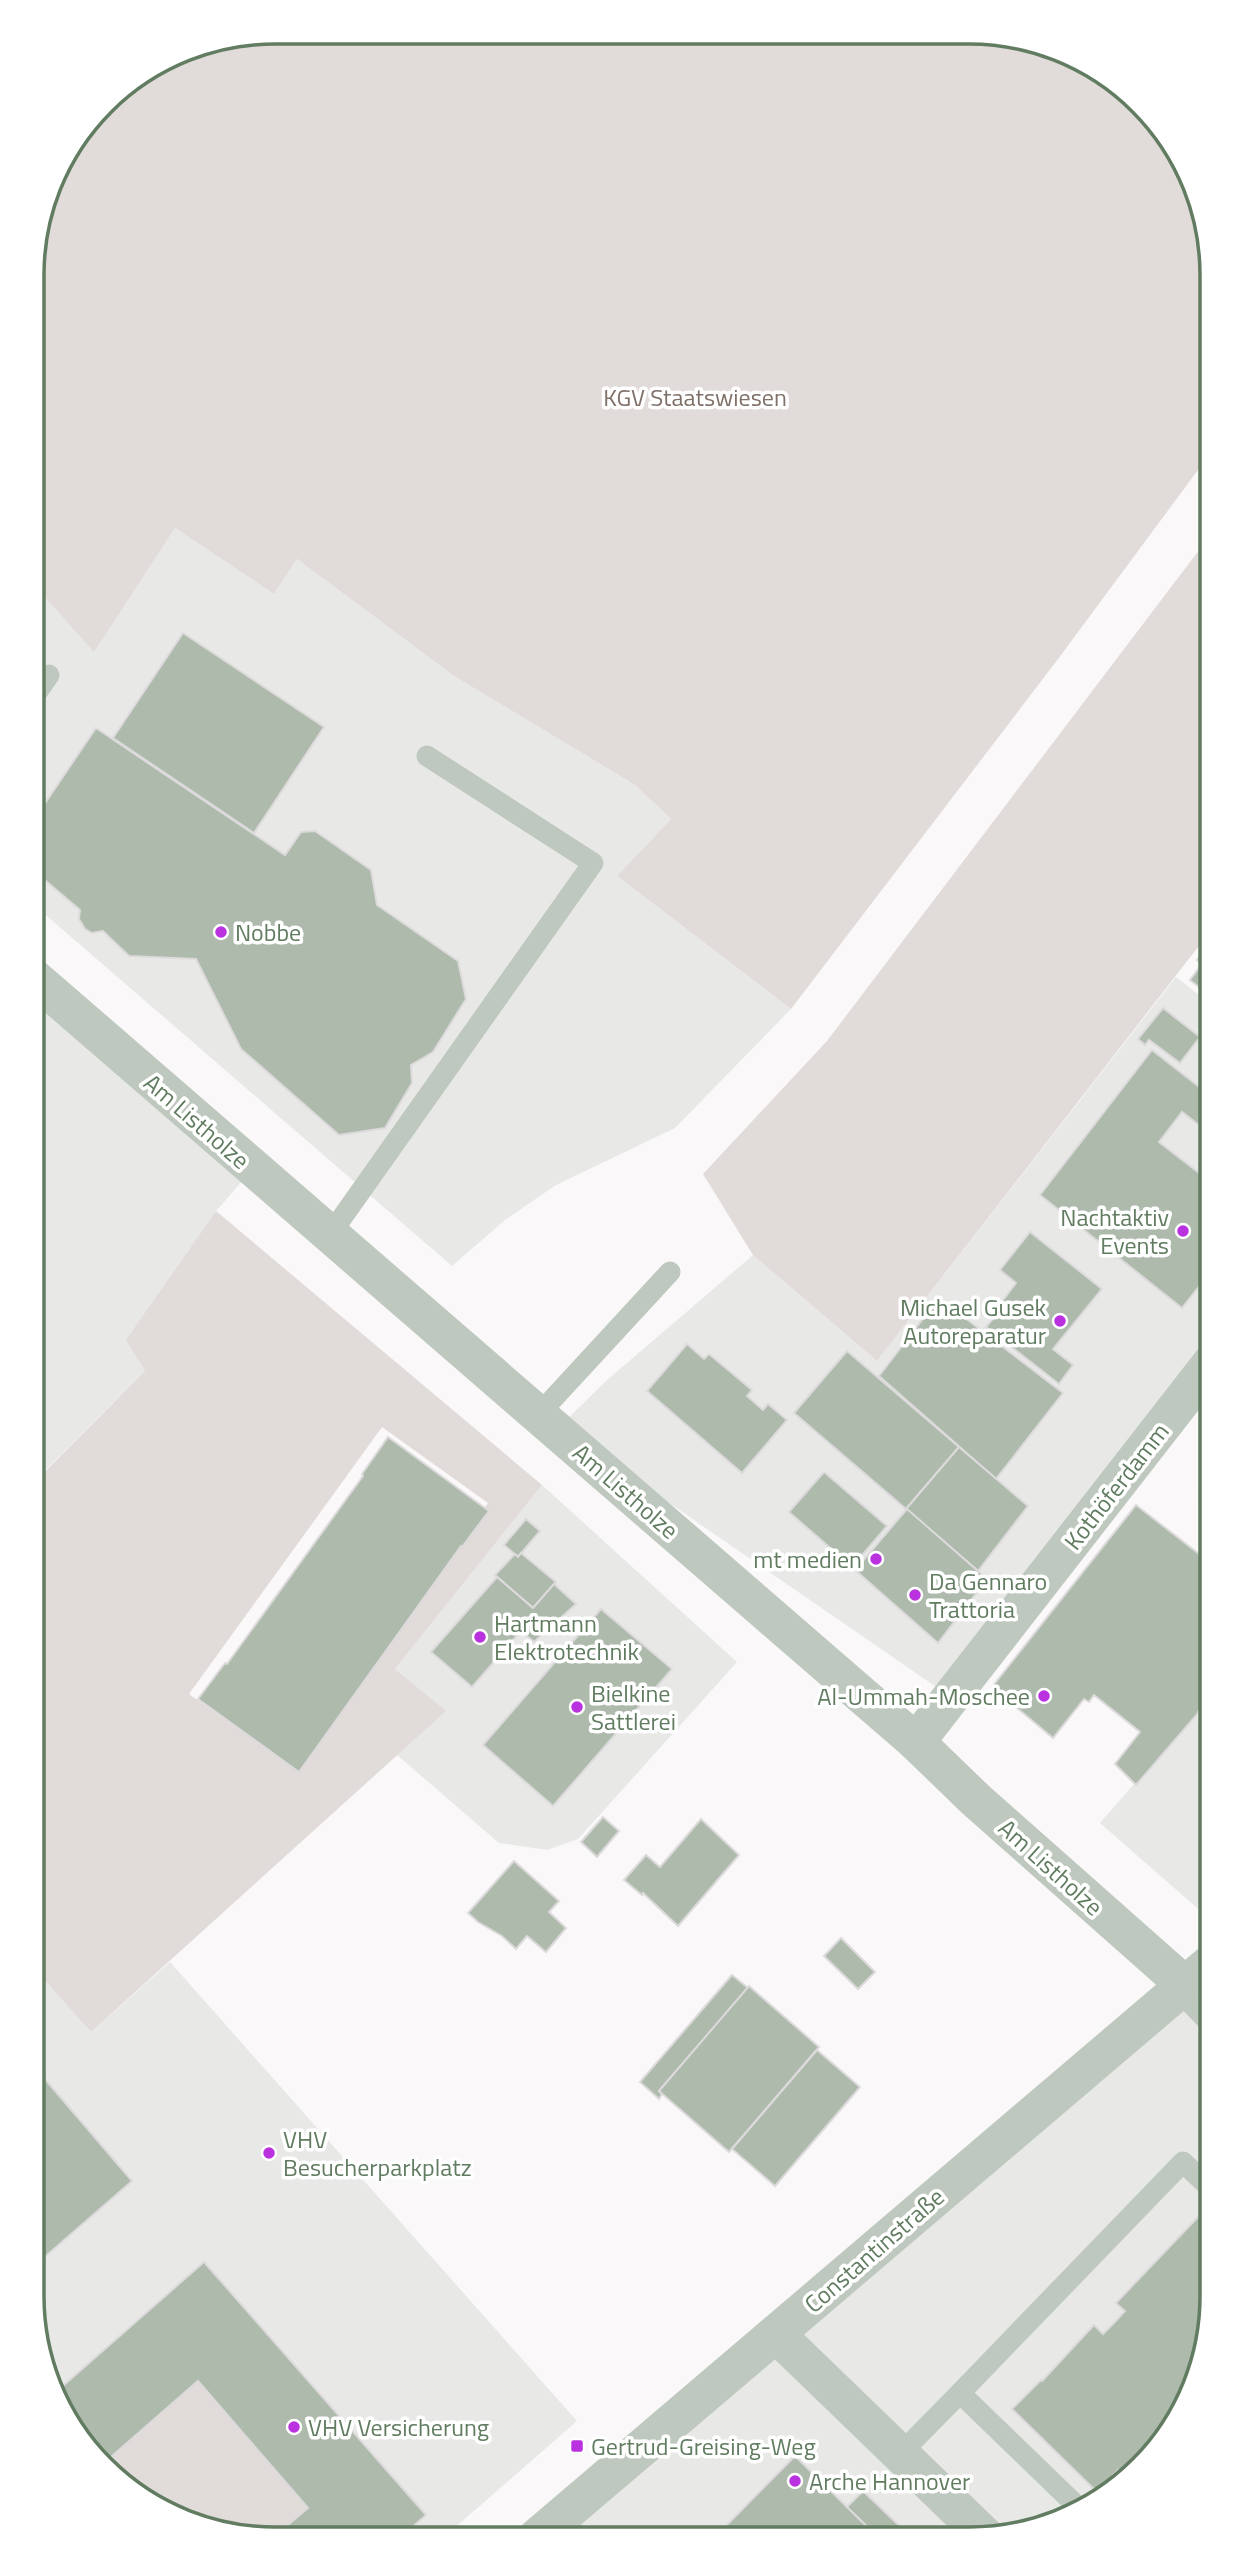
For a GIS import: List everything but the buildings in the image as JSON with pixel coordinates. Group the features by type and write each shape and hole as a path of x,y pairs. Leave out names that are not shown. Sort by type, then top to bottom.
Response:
{"street":[{"name":"Am Listholze","path":"44,987 916,1742 976,1800 1199,1974"},
{"name":"Kothöferdamm","path":"916,1742 1200,1377"},
{"name":"Constantinstraße","path":"549,2527 1199,1974"},
{"path":"776,2334 975,2527"}],"lane":[{"path":"44,682 49,675"},
{"path":"329,1236 593,863 426,756"},
{"path":"538,1415 670,1272"},
{"path":"901,2454 1183,2162 1200,2178"},
{"path":"960,2393 1073,2502"}],"shaded area":[{"path":"175,528 274,594 297,559 454,676 635,785 671,819 617,876 791,1009 675,1128 556,1185 505,1220 452,1266 44,914 44,596 94,651"},
{"path":"1176,977 1200,996 1200,1363 939,1689 559,1427 607,1380 753,1255 877,1361"},
{"path":"44,984 252,1170 216,1211 127,1340 145,1371 44,1472"},
{"path":"542,1485 737,1662 578,1839 547,1850 499,1843 397,1755 445,1711 395,1669"},
{"path":"1197,1712 1200,1715 1200,1910 1100,1823"},
{"path":"170,1962 577,2421 456,2527 245,2525 187,2510 134,2479 101,2448 68,2398 56,2370 46,2326 44,1983 91,2032"},
{"path":"1185,1985 1200,2001 1200,2311 1196,2341 1183,2384 1169,2412 1133,2460 1110,2479 1085,2496 1043,2515 999,2525 549,2527"}],"green space":[{"name":"KGV Staatswiesen","path":"275,44 969,44 1014,48 1071,68 1121,101 1143,123 1161,147 1188,201 1198,245 1200,275 1200,467 1058,659 791,1009 617,876 671,819 635,785 454,676 297,559 274,594 175,528 94,652 44,596 46,245 61,187 92,134 111,111 134,92 187,61 230,48"},
{"path":"1200,549 1200,944 877,1361 753,1255 703,1174 827,1041"},
{"path":"216,1211 542,1485 395,1669 446,1711 91,2032 44,1983 44,1473 145,1371 126,1340","holes":["382,1427 488,1503 295,1769 189,1694"]},
{"path":"198,2381 308,2508 286,2527 245,2525 215,2519 187,2510 159,2496 134,2479 110,2457"}],"place":[{"name":"Nobbe","path":"221,932"},
{"name":"Nachtaktiv Events","path":"1183,1231"},
{"name":"Michael Gusek Autoreparatur","path":"1060,1321"},
{"name":"mt medien","path":"876,1559"},
{"name":"Da Gennaro Trattoria","path":"915,1595"},
{"name":"Hartmann Elektrotechnik","path":"480,1637"},
{"name":"Al-Ummah-Moschee","path":"1044,1696"},
{"name":"Bielkine Sattlerei","path":"577,1707"},
{"name":"VHV Besucherparkplatz","path":"269,2153"},
{"name":"VHV Versicherung","path":"294,2427"},
{"name":"Gertrud-Greising-Weg","path":"577,2446"},
{"name":"Arche Hannover","path":"795,2481"}]}
